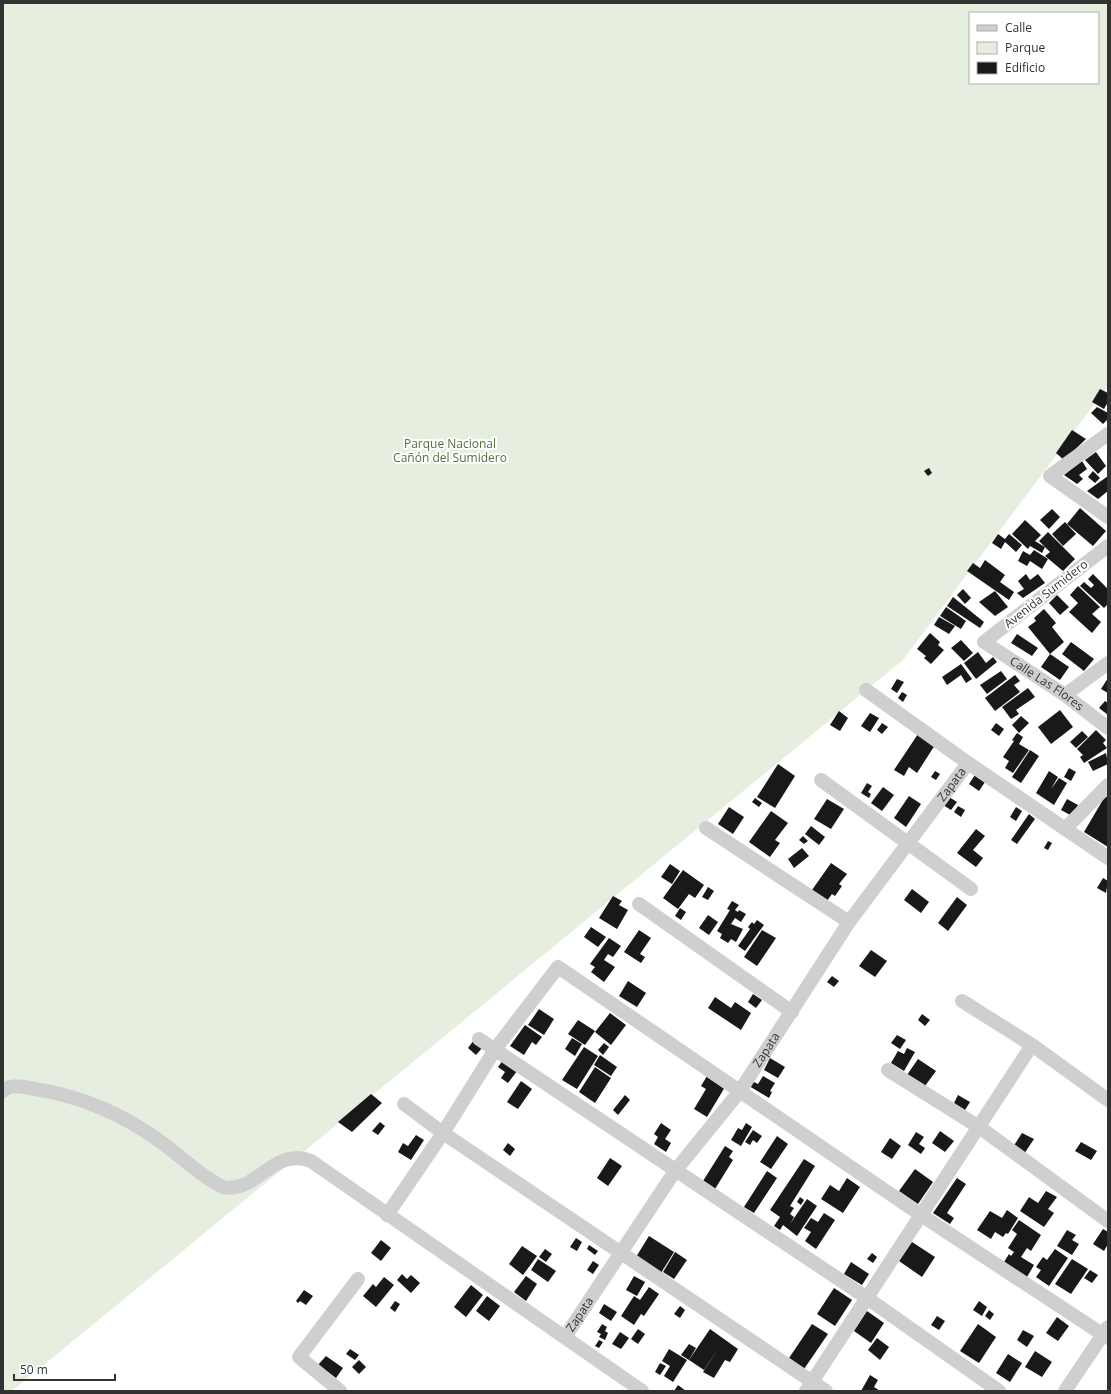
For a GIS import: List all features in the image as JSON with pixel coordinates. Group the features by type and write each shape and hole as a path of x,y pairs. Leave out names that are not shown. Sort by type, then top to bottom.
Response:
{"street":[{"path":"1108,434 1050,476 1108,517"},
{"name":"Avenida Sumidero","path":"984,642 1108,546"},
{"name":"Calle Las Flores","path":"984,642 1064,695 1108,728"},
{"path":"1064,695 1108,663"},
{"name":"Zapata","path":"866,690 968,763 1108,858"},
{"name":"Zapata","path":"565,1337 675,1171 740,1091 849,922 968,763"},
{"path":"822,780 971,889"},
{"path":"1065,829 1108,785"},
{"path":"706,828 849,922"},
{"path":"639,904 792,1012"},
{"path":"387,1215 443,1133 496,1048 558,967 921,1215 1106,1333 1065,1391"},
{"path":"962,1001 1032,1045 1108,1100"},
{"path":"479,1039 496,1048 675,1171 867,1298 999,1391"},
{"path":"809,1386 1032,1045"},
{"path":"888,1070 978,1127 1108,1221"},
{"path":"3,1091 7,1088 17,1086 49,1091 104,1109 130,1120 223,1187 236,1188 281,1161 291,1157 302,1157 311,1161 642,1391"},
{"path":"404,1104 443,1133 620,1253 809,1386 826,1391"},
{"path":"340,1391 299,1357 358,1279"}],"green space":[{"name":"Parque Nacional Cañón del Sumidero","path":"3,3 1108,3 1108,386 903,660 12,1391 3,1391"}],"building":[{"path":"1100,389 1108,393 1108,402 1104,409 1092,402"},
{"path":"1097,407 1108,413 1108,419 1103,424 1091,413"},
{"path":"1072,430 1086,439 1064,460 1056,453"},
{"path":"1096,452 1106,466 1098,474 1085,460"},
{"path":"1082,461 1087,469 1079,475 1083,479 1077,484 1064,475"},
{"path":"929,468 932,473 928,476 924,471"},
{"path":"1093,471 1100,478 1095,483 1088,477"},
{"path":"1108,476 1108,491 1098,499 1087,491"},
{"path":"1080,508 1106,531 1093,546 1067,524"},
{"path":"1052,509 1060,517 1049,529 1040,520"},
{"path":"1025,520 1041,535 1035,541 1045,547 1042,553 1030,546 1028,549 1012,534"},
{"path":"1065,522 1076,534 1063,546 1052,534"},
{"path":"1048,532 1075,559 1063,571 1045,556 1050,552 1039,541"},
{"path":"998,534 1005,539 1009,534 1022,545 1016,552 1005,542 1001,549 992,543"},
{"path":"1034,550 1048,559 1042,569 1030,561 1027,566 1018,561 1023,551 1030,555"},
{"path":"985,560 1005,575 1000,582 1014,592 1009,600 967,571 973,563 980,568"},
{"path":"1026,574 1030,580 1038,574 1045,583 1023,598 1017,593 1024,589 1018,581"},
{"path":"1093,574 1108,589 1108,604 1104,608 1080,586 1084,582 1091,588 1094,585 1088,579"},
{"path":"1078,586 1100,607 1092,614 1101,622 1092,633 1069,612 1078,603 1070,595"},
{"path":"963,589 971,598 965,604 957,595"},
{"path":"995,591 1008,607 995,616 979,602"},
{"path":"1057,595 1069,607 1060,615 1049,603"},
{"path":"953,597 984,622 980,628 947,606"},
{"path":"946,607 966,621 961,629 940,616"},
{"path":"1044,609 1056,623 1052,627 1064,642 1050,654 1028,627 1036,621 1034,618"},
{"path":"939,617 955,626 949,634 934,625"},
{"path":"930,633 940,642 938,645 944,650 931,664 924,658 926,656 917,649"},
{"path":"1017,634 1038,648 1032,656 1011,643"},
{"path":"961,640 973,653 964,661 951,648"},
{"path":"1071,642 1094,659 1084,671 1062,654"},
{"path":"978,652 986,663 993,657 997,662 976,679 964,663"},
{"path":"1050,654 1069,667 1060,680 1041,667"},
{"path":"961,664 972,679 966,683 961,675 947,685 942,677"},
{"path":"1001,671 1007,679 987,694 980,685"},
{"path":"1015,675 1020,681 1014,685 1020,692 995,711 985,698"},
{"path":"1108,678 1108,693 1101,689"},
{"path":"897,679 904,682 897,693 891,689"},
{"path":"1028,688 1035,697 1016,710 1019,714 1011,719 1002,707"},
{"path":"902,692 907,695 903,702 898,698"},
{"path":"1105,701 1108,703 1108,715 1099,708"},
{"path":"1060,710 1073,727 1051,744 1038,727"},
{"path":"839,711 848,718 840,731 830,725"},
{"path":"870,713 879,718 870,732 861,726"},
{"path":"1021,716 1029,723 1019,733 1012,725"},
{"path":"882,723 888,727 882,734 877,730"},
{"path":"996,723 1004,729 999,736 991,730"},
{"path":"1096,730 1106,740 1103,743 1107,748 1084,763 1080,757 1083,755 1077,749"},
{"path":"1082,731 1088,737 1076,748 1070,742"},
{"path":"1017,733 1023,737 1019,744 1029,750 1013,773 1005,768 1009,761 1003,757 1014,741 1012,740"},
{"path":"918,734 935,745 917,773 909,767 904,776 894,770"},
{"path":"1030,750 1039,756 1021,783 1012,777"},
{"path":"1106,753 1108,764 1093,771 1088,762"},
{"path":"778,764 795,776 775,808 757,797"},
{"path":"1069,768 1076,772 1071,781 1064,777"},
{"path":"935,771 940,774 936,780 931,777"},
{"path":"1049,771 1058,777 1051,789 1059,778 1067,783 1054,805 1036,793"},
{"path":"975,775 985,782 979,791 969,784"},
{"path":"867,783 872,786 868,792 871,794 869,798 861,793"},
{"path":"883,787 894,795 882,811 871,803"},
{"path":"909,796 921,804 906,827 894,818"},
{"path":"1108,796 1108,847 1084,832 1104,798"},
{"path":"949,797 957,802 951,810 943,805"},
{"path":"755,798 762,803 759,807 752,802"},
{"path":"827,799 844,809 831,829 814,819"},
{"path":"1067,799 1078,805 1072,816 1061,810"},
{"path":"958,806 965,810 961,817 954,812"},
{"path":"729,807 744,817 733,834 718,824"},
{"path":"1016,807 1022,811 1016,821 1010,817"},
{"path":"771,811 788,823 775,840 780,843 770,857 749,842"},
{"path":"1029,814 1035,819 1017,844 1011,840"},
{"path":"811,826 825,837 819,845 805,834"},
{"path":"976,829 985,836 973,850 983,858 976,867 957,853"},
{"path":"803,836 808,841 804,844 799,840"},
{"path":"1048,841 1052,843 1048,850 1044,848"},
{"path":"802,848 809,856 794,868 788,859"},
{"path":"831,863 847,874 839,884 842,886 835,896 832,894 827,901 812,890"},
{"path":"670,864 680,871 672,884 661,877"},
{"path":"683,870 704,885 695,898 689,894 678,909 663,898"},
{"path":"1103,878 1108,881 1106,893 1097,888"},
{"path":"708,887 714,891 708,900 702,897"},
{"path":"912,889 929,902 921,913 904,900"},
{"path":"613,896 622,901 619,905 628,910 617,929 599,918"},
{"path":"957,897 967,905 948,931 938,923"},
{"path":"732,901 739,905 735,910 738,912 739,910 746,914 741,922 735,918 731,924 743,929 736,942 731,939 728,943 720,938 722,934 717,931 730,910 727,909"},
{"path":"680,908 686,912 681,920 675,916"},
{"path":"708,915 718,922 709,935 699,928"},
{"path":"757,920 764,925 745,951 738,946 750,929 748,927 752,922 754,924"},
{"path":"591,927 606,937 598,947 584,937"},
{"path":"639,930 651,938 640,954 645,957 641,963 624,952"},
{"path":"762,930 776,938 757,966 744,957"},
{"path":"609,938 621,946 613,957 608,954 604,960 615,967 604,982 591,972 595,967 590,964"},
{"path":"871,950 887,961 875,977 859,966"},
{"path":"832,976 839,981 834,987 827,982"},
{"path":"628,981 646,993 637,1007 619,996"},
{"path":"753,994 762,1000 756,1008 748,1002"},
{"path":"715,997 731,1008 735,1002 751,1013 741,1030 708,1008"},
{"path":"539,1009 554,1019 544,1035 528,1025"},
{"path":"610,1013 626,1025 611,1045 595,1032"},
{"path":"922,1014 930,1020 925,1026 918,1020"},
{"path":"578,1020 595,1031 585,1045 568,1034"},
{"path":"525,1025 542,1037 536,1045 532,1042 524,1055 510,1046"},
{"path":"897,1035 906,1040 900,1049 891,1043"},
{"path":"572,1038 582,1044 575,1056 565,1049"},
{"path":"474,1040 483,1047 476,1055 468,1048"},
{"path":"604,1043 609,1047 603,1055 598,1050"},
{"path":"584,1047 598,1056 577,1089 562,1080"},
{"path":"907,1048 915,1052 904,1071 891,1063 898,1051 904,1054"},
{"path":"600,1055 617,1067 611,1076 594,1065"},
{"path":"770,1058 785,1067 778,1078 764,1070"},
{"path":"918,1059 936,1071 925,1086 907,1075"},
{"path":"503,1060 517,1071 508,1083 501,1078 505,1072 498,1067"},
{"path":"595,1067 611,1078 595,1103 579,1092"},
{"path":"707,1076 725,1087 707,1117 694,1109 706,1089 701,1086"},
{"path":"763,1076 775,1083 770,1091 772,1092 769,1098 749,1086 752,1081 758,1084"},
{"path":"521,1081 532,1089 518,1109 507,1102"},
{"path":"371,1094 382,1103 352,1132 338,1122"},
{"path":"625,1095 630,1100 618,1115 613,1110"},
{"path":"958,1095 970,1102 965,1110 954,1103"},
{"path":"380,1122 385,1126 378,1135 372,1131"},
{"path":"661,1123 671,1130 665,1139 671,1143 666,1152 654,1144 658,1137 654,1134"},
{"path":"746,1123 752,1127 741,1146 731,1140 738,1128 742,1130"},
{"path":"753,1130 762,1136 757,1143 753,1140 750,1145 745,1142"},
{"path":"940,1131 954,1141 945,1152 932,1143"},
{"path":"916,1132 924,1137 919,1144 925,1148 921,1154 908,1145"},
{"path":"1022,1133 1034,1139 1024,1154 1013,1147"},
{"path":"416,1135 424,1140 411,1160 398,1152 403,1143 408,1146"},
{"path":"777,1136 788,1144 771,1169 760,1162"},
{"path":"890,1138 901,1146 892,1159 881,1152"},
{"path":"1081,1142 1097,1151 1091,1160 1075,1151"},
{"path":"508,1143 515,1149 510,1156 503,1150"},
{"path":"725,1146 733,1151 729,1157 733,1160 715,1189 703,1181"},
{"path":"610,1158 622,1166 608,1186 597,1178"},
{"path":"804,1159 815,1166 790,1206 794,1208 790,1214 794,1217 790,1224 807,1199 817,1206 797,1236 783,1225 780,1230 774,1226 780,1217 770,1210"},
{"path":"915,1169 933,1182 918,1204 899,1191"},
{"path":"767,1171 777,1178 754,1213 744,1207"},
{"path":"847,1178 860,1187 843,1213 821,1199 830,1185 839,1191"},
{"path":"957,1178 966,1184 947,1213 954,1218 950,1224 933,1213"},
{"path":"1046,1191 1057,1197 1048,1209 1054,1213 1044,1227 1020,1211 1029,1197 1038,1203"},
{"path":"800,1197 804,1200 801,1205 797,1202"},
{"path":"1007,1210 1018,1218 1008,1234 1006,1233 1003,1237 995,1232 991,1239 977,1230 990,1211 1002,1218"},
{"path":"824,1213 835,1220 816,1249 805,1241 811,1232 804,1228 811,1218 818,1222"},
{"path":"1019,1220 1041,1235 1031,1251 1027,1248 1021,1257 1034,1265 1027,1277 1004,1262 1009,1254 1011,1256 1014,1252 1008,1248 1017,1234 1012,1230"},
{"path":"1103,1229 1108,1232 1108,1244 1104,1251 1093,1244"},
{"path":"1067,1230 1076,1235 1072,1240 1079,1244 1072,1255 1057,1246"},
{"path":"649,1236 674,1252 661,1273 636,1257"},
{"path":"576,1238 582,1242 577,1251 570,1247"},
{"path":"381,1240 391,1248 381,1261 371,1253"},
{"path":"912,1242 935,1257 922,1277 899,1261"},
{"path":"589,1245 598,1251 595,1255 587,1249"},
{"path":"522,1246 537,1256 523,1275 509,1264"},
{"path":"545,1249 552,1254 546,1262 539,1257"},
{"path":"1055,1249 1068,1258 1049,1286 1036,1277 1041,1270 1036,1267 1043,1257 1047,1260"},
{"path":"675,1252 687,1260 674,1279 663,1272"},
{"path":"872,1253 877,1257 873,1263 867,1259"},
{"path":"538,1259 556,1271 548,1282 531,1270"},
{"path":"1072,1259 1088,1269 1071,1294 1055,1284"},
{"path":"593,1261 599,1265 593,1274 587,1270"},
{"path":"851,1262 869,1274 862,1285 844,1274"},
{"path":"1090,1270 1098,1275 1092,1283 1084,1278"},
{"path":"402,1274 407,1279 411,1275 420,1283 411,1293 397,1280"},
{"path":"526,1276 537,1284 526,1301 514,1292"},
{"path":"634,1276 645,1282 637,1296 626,1290"},
{"path":"384,1277 394,1285 376,1307 363,1296 373,1284 376,1287"},
{"path":"471,1285 483,1295 466,1317 454,1307"},
{"path":"649,1287 659,1294 644,1316 641,1314 634,1325 621,1316 634,1296 640,1300"},
{"path":"834,1288 852,1300 835,1326 817,1314"},
{"path":"304,1290 313,1296 306,1305 300,1301 298,1303 296,1301"},
{"path":"487,1296 500,1306 489,1321 476,1311"},
{"path":"395,1301 400,1304 395,1312 390,1308"},
{"path":"979,1301 987,1307 982,1316 973,1310"},
{"path":"604,1304 617,1312 611,1321 599,1313"},
{"path":"680,1306 685,1310 680,1318 674,1314"},
{"path":"989,1310 994,1314 990,1320 985,1316"},
{"path":"867,1311 884,1323 871,1343 854,1331"},
{"path":"937,1316 945,1321 939,1330 931,1325"},
{"path":"1057,1317 1069,1326 1058,1341 1046,1333"},
{"path":"602,1324 607,1327 605,1331 608,1333 605,1340 599,1337 601,1334 597,1332"},
{"path":"812,1324 828,1334 804,1369 789,1358"},
{"path":"978,1324 996,1337 979,1363 960,1351"},
{"path":"638,1329 645,1334 638,1344 631,1339"},
{"path":"710,1329 738,1349 730,1362 725,1360 714,1378 703,1372 720,1346 704,1370 689,1360"},
{"path":"1023,1330 1034,1336 1027,1347 1017,1340"},
{"path":"620,1332 629,1338 621,1349 612,1344"},
{"path":"877,1338 889,1347 880,1360 868,1350"},
{"path":"599,1340 603,1342 599,1348 595,1346"},
{"path":"689,1344 696,1348 689,1360 681,1355"},
{"path":"350,1349 359,1355 355,1360 346,1354"},
{"path":"669,1349 687,1360 673,1382 664,1376 670,1366 662,1361"},
{"path":"1035,1351 1052,1362 1042,1377 1025,1367"},
{"path":"1008,1354 1022,1363 1010,1382 996,1373"},
{"path":"326,1356 343,1368 336,1378 318,1365"},
{"path":"359,1360 366,1367 359,1374 352,1367"},
{"path":"660,1363 666,1366 660,1375 655,1372"},
{"path":"870,1375 878,1380 874,1387 880,1391 861,1391"},
{"path":"678,1385 686,1391 674,1391"}]}
